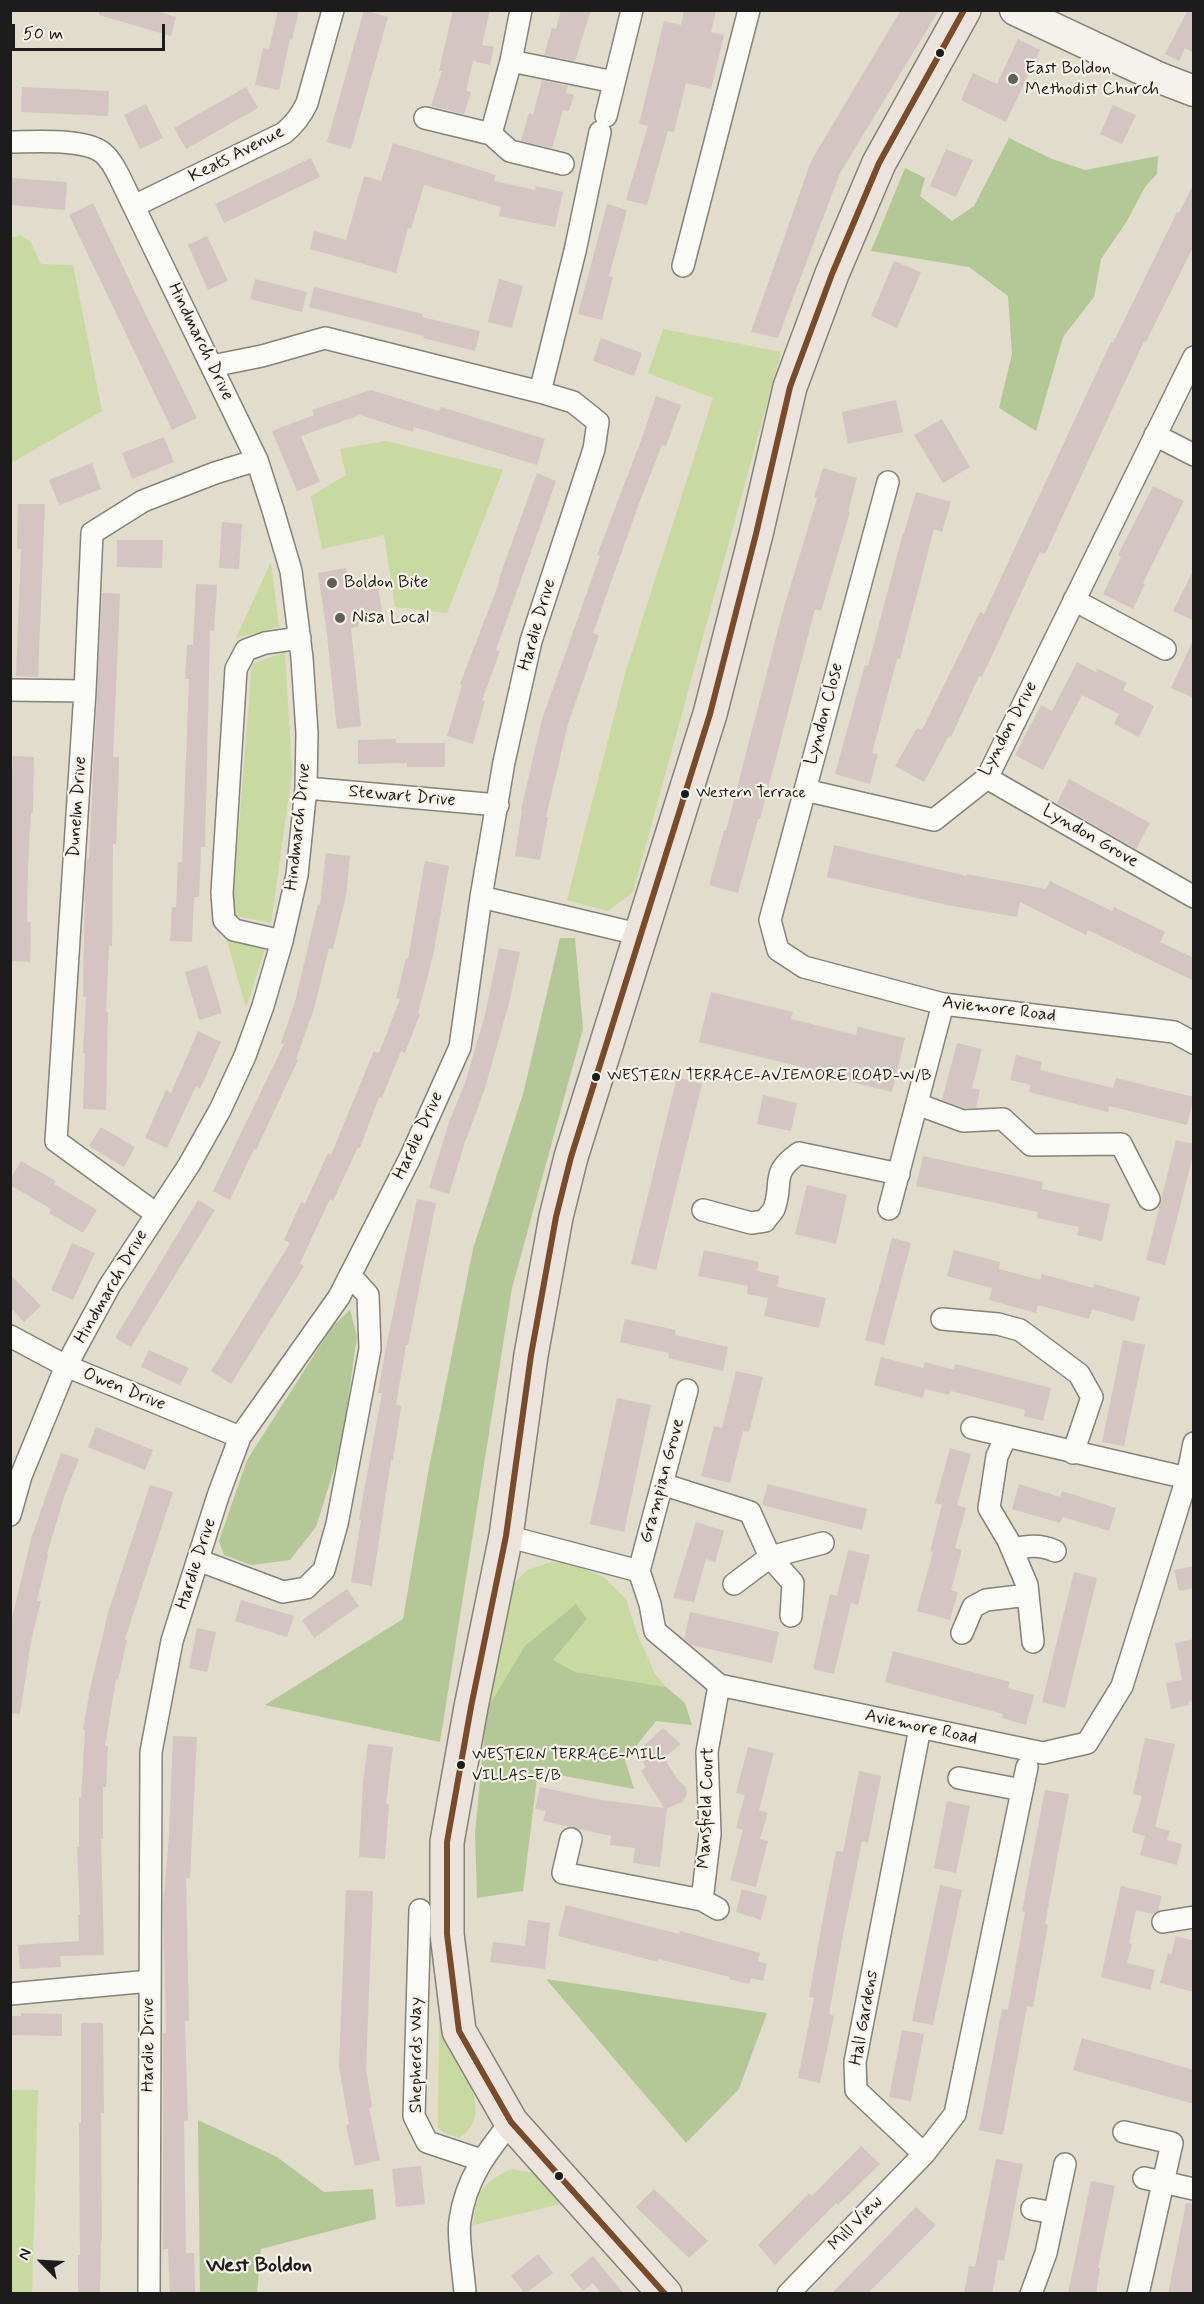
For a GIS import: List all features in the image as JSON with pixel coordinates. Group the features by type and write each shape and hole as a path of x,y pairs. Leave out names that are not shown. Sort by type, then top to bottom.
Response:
{"main road":[{"path":"665,2294 511,2122 459,2031 447,1934 447,1842 471,1707 506,1536 531,1354 556,1217 571,1157 710,714 756,534 790,387 832,274 879,163 964,10"}],"street":[{"name":"Keats Avenue","path":"134,206 284,133 294,125 307,103 333,10"},
{"path":"491,134 511,61 521,10"},
{"path":"540,392 632,10"},
{"path":"683,266 749,10"},
{"path":"1015,10 1160,78 1194,91"},
{"path":"511,61 614,82"},
{"path":"424,118 491,134 510,151 563,164"},
{"name":"Hindmarch Drive","path":"10,142 92,146 102,152 120,176 257,460 291,571 300,638 307,733 306,788 297,874 282,941 263,1006 245,1056 225,1099 189,1165 155,1213 110,1285 66,1366 21,1476 10,1515"},
{"name":"Hardie Drive","path":"149,2294 151,1752 172,1641 240,1437 339,1297 410,1158 460,1047 481,897 504,762 531,641 594,449 598,422 573,402 325,338 262,356 212,366"},
{"name":"Lyndon Drive","path":"805,790 934,820 987,778 1194,357"},
{"path":"1155,435 1194,454"},
{"name":"Dunelm Drive","path":"155,1213 56,1141 86,691 92,533 143,501 215,473 257,460"},
{"name":"Lyndon Close","path":"804,967 777,950 770,920 888,482"},
{"path":"1074,600 1165,649"},
{"path":"282,941 234,930 224,920 223,882 236,669 246,650 265,643 300,638"},
{"path":"10,690 86,691"},
{"name":"Lyndon Grove","path":"987,778 1194,897"},
{"name":"Stewart Drive","path":"306,788 498,805"},
{"path":"481,897 642,935"},
{"name":"Aviemore Road","path":"804,967 943,1004 1174,1032 1194,1043"},
{"path":"890,1209 943,1004"},
{"path":"917,1104 963,1121 1003,1119 1031,1145 1121,1144 1149,1199"},
{"path":"703,1210 751,1223 765,1221 774,1209 778,1179 785,1163 799,1153 899,1174"},
{"path":"198,1560 283,1592 306,1588 324,1570 337,1524 370,1348 368,1295 350,1275"},
{"path":"942,1319 998,1324 1020,1329 1079,1374 1092,1397 1073,1453"},
{"name":"Owen Drive","path":"10,1336 66,1366 240,1437"},
{"name":"Grampian Grove","path":"639,1571 687,1390"},
{"path":"972,1428 1187,1478"},
{"path":"1006,1437 997,1456 989,1508 1012,1550 1027,1585 1033,1642"},
{"name":"Aviemore Road","path":"639,1571 650,1604 655,1631 718,1685 1043,1753 1087,1743 1122,1686 1187,1478 1194,1443"},
{"path":"662,1484 750,1512 770,1557 793,1583 791,1616"},
{"path":"506,1536 639,1571"},
{"path":"734,1584 770,1557 823,1543"},
{"path":"1012,1550 1029,1545 1046,1547 1055,1551"},
{"path":"962,1632 973,1607 986,1600 1028,1595"},
{"name":"Mansfield Court","path":"571,1839 563,1873 710,1904 707,1752 718,1685"},
{"name":"Hall Gardens","path":"920,1728 855,2062 856,2090 924,2154"},
{"path":"924,2154 955,2114 1027,1767"},
{"path":"959,1778 1022,1790"},
{"name":"Shepherds Way","path":"420,1910 414,2116 427,2142 481,2160"},
{"path":"1163,1922 1194,1917"},
{"path":"10,1994 150,1981"},
{"path":"465,2294 459,2221 468,2186 481,2160 511,2122"},
{"path":"1124,2132 1172,2143 1154,2180 1138,2294"},
{"name":"Mill View","path":"788,2294 924,2154"},
{"path":"1031,2294 1046,2253 1065,2164"},
{"path":"1154,2180 1194,2189"},
{"path":"1032,2209 1054,2213"}],"green space":[{"path":"1009,138 1052,159 1085,170 1158,156 1157,174 1145,187 1127,221 1101,259 1094,297 1063,337 1036,431 999,408 1012,354 1008,296 969,267 871,251 905,168 925,178 920,196 952,221 974,206"},
{"path":"20,235 30,241 41,264 73,265 102,411 11,463 10,238"},
{"path":"663,329 781,352 633,892 608,911 567,900 625,674 713,398 648,373"},
{"path":"386,441 503,470 447,613 395,607 384,535 322,549 311,496 346,475 340,449"},
{"path":"271,562 279,627 236,638"},
{"path":"285,652 292,773 271,923 232,915 252,664"},
{"path":"226,937 265,949 246,1008"},
{"path":"560,938 575,938 583,1029 512,1288 440,1742 265,1705 403,1619 428,1473 473,1249 523,1094"},
{"path":"350,1310 357,1336 342,1444 316,1527 290,1560 252,1565 224,1555 219,1541 247,1460 332,1327"},
{"path":"551,1562 574,1564 605,1578 626,1599 638,1636 655,1674 666,1687 575,1672 553,1660 587,1619 487,1709 510,1587 527,1570"},
{"path":"576,1604 587,1619 553,1660 575,1672 666,1687 685,1703 692,1725 656,1721 625,1760 634,1789 538,1771 523,1891 477,1898 475,1833 487,1709 525,1646"},
{"path":"546,1979 767,2013 739,2089 686,2143"},
{"path":"439,2010 463,2062 473,2091 475,2116 473,2123 459,2138 443,2132 438,2127"},
{"path":"11,2090 38,2090 32,2293 11,2293"},
{"path":"198,2120 277,2157 324,2192 373,2189 376,2219 261,2249 257,2293 200,2293"},
{"path":"511,2169 533,2173 561,2204 473,2225 482,2190 492,2180"}],"building":[{"path":"99,10 154,10 176,17 171,36 99,15"},
{"path":"278,10 299,10 279,90 255,85 263,48 269,49"},
{"path":"364,10 388,17 351,149 327,142"},
{"path":"453,10 490,10 482,45 494,47 490,65 473,61 466,91 471,92 464,114 431,106 442,71 439,71"},
{"path":"561,10 591,10 575,61 544,55 552,28 556,29"},
{"path":"684,10 716,10 711,32 724,35 711,89 686,83 674,132 668,131 647,205 626,200 648,126 639,124 664,21 681,25"},
{"path":"901,10 939,10 840,173 778,338 751,332 811,161"},
{"path":"1188,10 1194,10 1194,53 1185,48 1179,61 1165,54"},
{"name":"East Boldon Methodist Church","path":"1018,39 1040,50 1006,122 961,100 973,73 997,84"},
{"path":"542,80 568,86 565,93 574,95 569,111 563,110 552,148 521,141 529,113 533,115"},
{"path":"22,87 109,91 108,116 21,112"},
{"path":"246,87 258,108 186,149 174,128"},
{"path":"146,104 163,138 140,149 124,115"},
{"path":"1113,105 1136,115 1122,144 1100,134"},
{"path":"393,143 496,175 494,181 535,190 536,186 563,192 555,227 499,216 501,207 424,185 411,229 408,228 396,273 310,249 314,231 346,240 364,176 381,181"},
{"path":"946,149 973,160 956,197 930,186"},
{"path":"311,158 320,177 224,223 215,204"},
{"path":"10,178 67,182 65,210 10,205"},
{"path":"1194,183 1194,245 1146,342 1144,341 1045,554 1040,552 982,677 979,676 951,737 949,736 924,782 895,766 917,728 922,730 980,612 984,614 1111,342 1113,343 1177,212 1179,213"},
{"path":"93,203 197,418 172,430 69,215"},
{"path":"607,204 627,210 609,276 613,277 602,320 578,314"},
{"path":"207,236 228,281 208,290 188,245"},
{"path":"894,261 921,272 897,328 871,316"},
{"path":"255,279 307,292 302,312 250,299"},
{"path":"499,279 523,286 512,328 488,322"},
{"path":"314,287 423,314 422,317 480,331 475,351 309,307"},
{"path":"601,338 642,353 634,376 593,361"},
{"path":"371,390 439,411 441,407 545,439 537,465 414,427 413,432 360,415 301,436 320,482 297,491 272,431 314,415 312,410"},
{"path":"656,396 681,405 666,446 662,445 638,506 593,633 599,635 568,724 546,817 548,817 540,860 515,856 521,810 542,719 600,556 597,555"},
{"path":"896,400 903,432 848,444 842,412"},
{"path":"942,419 970,467 943,483 914,435"},
{"path":"164,437 174,462 132,479 122,453"},
{"path":"92,463 101,489 59,505 49,480"},
{"path":"823,468 857,478 848,512 850,512 821,611 815,609 760,819 758,819 738,893 709,885 724,831 726,831 782,614 817,498 814,497"},
{"path":"537,473 556,481 496,650 500,651 482,700 485,701 473,744 447,736 462,685 460,684 500,580"},
{"path":"1153,486 1184,501 1143,583 1145,584 1133,609 1103,594 1121,557 1118,555"},
{"path":"916,492 951,502 942,532 934,529 900,659 897,659 872,753 878,754 870,784 835,774 865,665 868,666"},
{"path":"18,504 45,504 38,677 16,676 21,549 17,549"},
{"path":"222,522 242,524 239,569 219,568"},
{"path":"117,540 163,540 162,568 117,567"},
{"path":"346,568 349,585 377,581 383,617 358,621 359,627 351,628 361,726 337,729 318,573"},
{"path":"1194,569 1194,621 1173,611"},
{"path":"196,584 217,585 214,631 210,630 205,847 201,847 199,897 194,897 192,942 170,941 172,907 176,907 178,862 182,862 189,679 185,679 187,645 193,645"},
{"path":"102,593 120,594 113,757 119,757 118,797 116,844 113,844 112,946 109,946 106,1012 108,1012 106,1110 83,1109 86,997 83,997 85,885 87,859 89,859"},
{"path":"1194,638 1194,698 1171,688"},
{"path":"1077,662 1096,672 1097,668 1127,683 1123,690 1154,706 1139,737 1114,724 1119,714 1082,695 1043,770 1015,755 1041,705 1052,711"},
{"path":"396,739 396,743 445,743 445,767 407,767 407,763 358,764 358,740"},
{"path":"13,756 34,757 33,813 31,813 28,865 27,922 31,922 30,962 10,961 10,773 12,773"},
{"path":"1069,779 1150,823 1136,849 1057,803"},
{"path":"834,845 967,876 967,874 1046,889 1050,881 1112,911 1114,907 1165,932 1160,942 1194,958 1194,981 1088,930 1086,935 1020,902 1017,917 947,905 827,877"},
{"path":"326,853 350,856 346,896 333,949 329,948 314,1009 296,1059 298,1060 230,1200 213,1191 284,1044 281,1043 295,1002 318,904 320,905"},
{"path":"425,861 449,866 433,956 418,1013 420,1014 405,1053 401,1051 382,1098 379,1097 360,1148 358,1147 333,1201 330,1199 300,1263 304,1266 231,1384 211,1371 290,1243 284,1240 301,1202 305,1204 328,1153 331,1155 374,1051 379,1053 400,999 396,998 406,958 408,959"},
{"path":"499,948 520,952 509,1003 485,1088 449,1194 429,1188 449,1122 465,1083 485,1015"},
{"path":"207,965 222,1013 199,1020 185,972"},
{"path":"711,992 793,1012 791,1019 856,1035 858,1027 905,1038 892,1092 847,1081 847,1078 699,1042"},
{"path":"198,1031 221,1042 200,1089 196,1086 167,1148 145,1138 166,1090 171,1093"},
{"path":"957,1043 982,1049 972,1088 980,1090 976,1108 965,1108 942,1100"},
{"path":"1016,1055 1042,1062 1040,1070 1113,1088 1116,1078 1194,1097 1187,1125 1109,1106 1108,1112 1029,1092 1031,1085 1010,1080"},
{"path":"677,1077 702,1084 656,1270 631,1264"},
{"path":"763,1095 797,1103 791,1131 757,1124"},
{"path":"101,1127 135,1147 124,1167 89,1146"},
{"path":"1176,1140 1194,1144 1194,1151 1165,1265 1146,1260"},
{"path":"923,1156 1043,1182 1042,1189 1110,1204 1102,1241 1077,1235 1079,1227 1037,1218 1038,1212 916,1186"},
{"path":"21,1161 56,1181 54,1184 97,1210 83,1233 49,1213 51,1209 10,1185 10,1180"},
{"path":"807,1185 847,1195 836,1244 795,1234"},
{"path":"417,1199 436,1203 408,1345 406,1345 396,1405 401,1406 372,1586 351,1582 361,1520 359,1519 382,1393 378,1393 385,1352"},
{"path":"198,1200 215,1210 131,1347 115,1338"},
{"path":"892,1238 911,1243 884,1345 865,1340"},
{"path":"72,1243 95,1253 73,1300 51,1290"},
{"path":"704,1250 759,1262 757,1271 779,1276 777,1287 826,1298 819,1328 764,1316 768,1298 747,1294 748,1286 698,1276"},
{"path":"954,1250 1000,1262 999,1269 1040,1280 1042,1274 1093,1288 1094,1284 1140,1297 1134,1321 1092,1309 1089,1319 1038,1305 1036,1313 989,1300 992,1288 947,1276"},
{"path":"10,1274 41,1306 24,1322 10,1307"},
{"path":"625,1319 676,1330 675,1335 728,1347 723,1371 668,1358 669,1353 620,1342"},
{"path":"1123,1340 1145,1345 1124,1446 1102,1442"},
{"path":"149,1350 189,1368 180,1385 141,1367"},
{"path":"881,1357 923,1368 925,1362 954,1370 955,1364 1051,1388 1043,1421 1024,1416 1025,1410 951,1391 949,1395 925,1389 923,1398 874,1385"},
{"path":"736,1371 763,1377 749,1432 743,1431 730,1483 701,1476 714,1426 722,1428"},
{"path":"617,1398 651,1405 624,1532 590,1524"},
{"path":"96,1427 153,1450 145,1470 88,1447"},
{"path":"950,1448 971,1454 957,1505 966,1508 955,1548 962,1550 951,1590 958,1592 950,1620 917,1611 933,1552 930,1551 942,1505 935,1503"},
{"path":"61,1453 79,1459 64,1497 47,1554 37,1601 41,1601 31,1641 20,1714 10,1713 10,1627 31,1539"},
{"path":"768,1484 867,1509 862,1530 762,1505"},
{"path":"1019,1484 1060,1497 1062,1491 1116,1508 1109,1531 1063,1517 1060,1523 1012,1509"},
{"path":"150,1485 173,1492 125,1639 127,1640 118,1680 116,1679 105,1746 108,1746 106,1787 103,1787 103,1839 101,1839 104,1955 60,1956 61,1967 20,1969 18,1945 79,1941 77,1847 79,1847 79,1798 81,1798 85,1730 83,1730 108,1613"},
{"path":"696,1522 724,1531 715,1562 706,1559 694,1602 673,1598"},
{"path":"848,1550 870,1555 858,1605 851,1603 834,1674 813,1669 830,1594 837,1596"},
{"path":"1194,1566 1194,1588 1179,1591 1174,1570"},
{"path":"1074,1572 1097,1578 1065,1708 1042,1702"},
{"path":"347,1589 359,1606 314,1638 302,1620"},
{"path":"241,1600 294,1616 287,1637 235,1621"},
{"path":"690,1612 779,1632 772,1663 691,1645 684,1639"},
{"path":"197,1628 216,1632 207,1672 189,1668"},
{"path":"1194,1639 1194,1701 1188,1702 1189,1705 1171,1709 1166,1683 1182,1680 1175,1643"},
{"path":"893,1651 1010,1682 1008,1688 1034,1695 1026,1725 1002,1718 1003,1714 885,1682"},
{"path":"663,1728 681,1744 664,1758 678,1780 685,1786 687,1794 683,1802 667,1808 660,1867 633,1863 635,1848 610,1845 611,1836 543,1821 546,1811 535,1809 540,1787 601,1800 664,1808 641,1771 646,1767 637,1752"},
{"path":"173,1736 197,1737 190,1878 186,1878 189,2021 185,2021 188,2120 184,2121 186,2253 194,2253 195,2292 170,2293 168,2249 163,2249 163,2033 166,2033 163,1905 169,1836"},
{"path":"1145,1738 1175,1744 1155,1827 1170,1831 1167,1840 1182,1844 1177,1865 1140,1855 1145,1836 1132,1832 1142,1796 1133,1794"},
{"path":"368,1744 393,1747 386,1804 389,1804 385,1859 359,1857 363,1783"},
{"path":"748,1747 774,1753 759,1810 768,1813 760,1839 768,1841 756,1887 730,1880 743,1830 736,1828 745,1795 736,1793"},
{"path":"859,1771 881,1776 868,1843 862,1841 843,1935 829,2014 834,2016 820,2083 798,2078 814,1998 809,1997 836,1851 843,1852"},
{"path":"1045,1790 1069,1794 1045,1924 1048,1925 1033,2007 1027,2006 1003,2135 979,2130 1002,2009 1008,2010 1025,1912 1022,1911"},
{"path":"947,1801 970,1806 956,1873 934,1868"},
{"path":"940,1885 962,1890 933,2025 912,2021"},
{"path":"1121,1886 1162,1896 1158,1911 1153,1914 1136,1910 1129,1943 1132,1944 1127,1963 1155,1970 1150,1990 1101,1977"},
{"path":"742,1889 767,1896 761,1920 736,1912"},
{"path":"346,1890 373,1891 366,2068 372,2107 369,2108 380,2160 355,2166 346,2125 349,2124 339,2067"},
{"path":"566,1905 679,1934 680,1931 760,1953 758,1961 767,1964 763,1981 751,1978 749,1984 729,1979 730,1977 658,1959 658,1962 558,1936"},
{"path":"528,1920 550,1923 545,1969 490,1962 493,1942 525,1946"},
{"path":"1176,1936 1194,1941 1194,1992 1160,1983 1168,1953 1171,1954"},
{"path":"21,2013 62,2014 62,2036 10,2035 10,2016 21,2016"},
{"path":"81,2023 103,2023 104,2113 101,2113 100,2294 78,2294"},
{"path":"902,2030 924,2034 911,2101 889,2097"},
{"path":"1082,2038 1194,2070 1194,2104 1073,2070"},
{"path":"861,2146 880,2164 838,2205 836,2203 775,2265 758,2245 809,2193 812,2196"},
{"path":"996,2159 1023,2164 1004,2261 998,2260 992,2294 964,2294 969,2266 975,2267"},
{"path":"421,2166 425,2204 396,2207 392,2169"},
{"path":"1091,2181 1115,2186 1098,2268 1100,2268 1096,2294 1068,2294"},
{"path":"654,2189 708,2241 689,2258 636,2207"},
{"path":"1186,2203 1194,2204 1194,2294 1168,2294"},
{"path":"916,2207 936,2225 867,2294 831,2294"},
{"path":"538,2254 553,2273 525,2294 511,2276"},
{"path":"593,2256 624,2294 601,2294 593,2283 583,2291 570,2275"}],"transit line":[{"path":"665,2294 511,2122 459,2031 447,1934 447,1842 471,1707 506,1536 531,1355 556,1217 571,1157 710,714 756,534 790,387 832,274 879,163 964,10"}],"place":[{"name":"East Boldon Methodist Church","path":"1013,79"},
{"name":"Boldon Bite","path":"332,583"},
{"name":"Nisa Local","path":"340,618"},
{"name":"Western Terrace","path":"685,794"},
{"name":"WESTERN TERRACE-AVIEMORE ROAD-W/B","path":"596,1077"},
{"name":"WESTERN TERRACE-MILL VILLAS-E/B","path":"461,1765"}],"district":[{"name":"West Boldon","path":"259,2267"}]}
